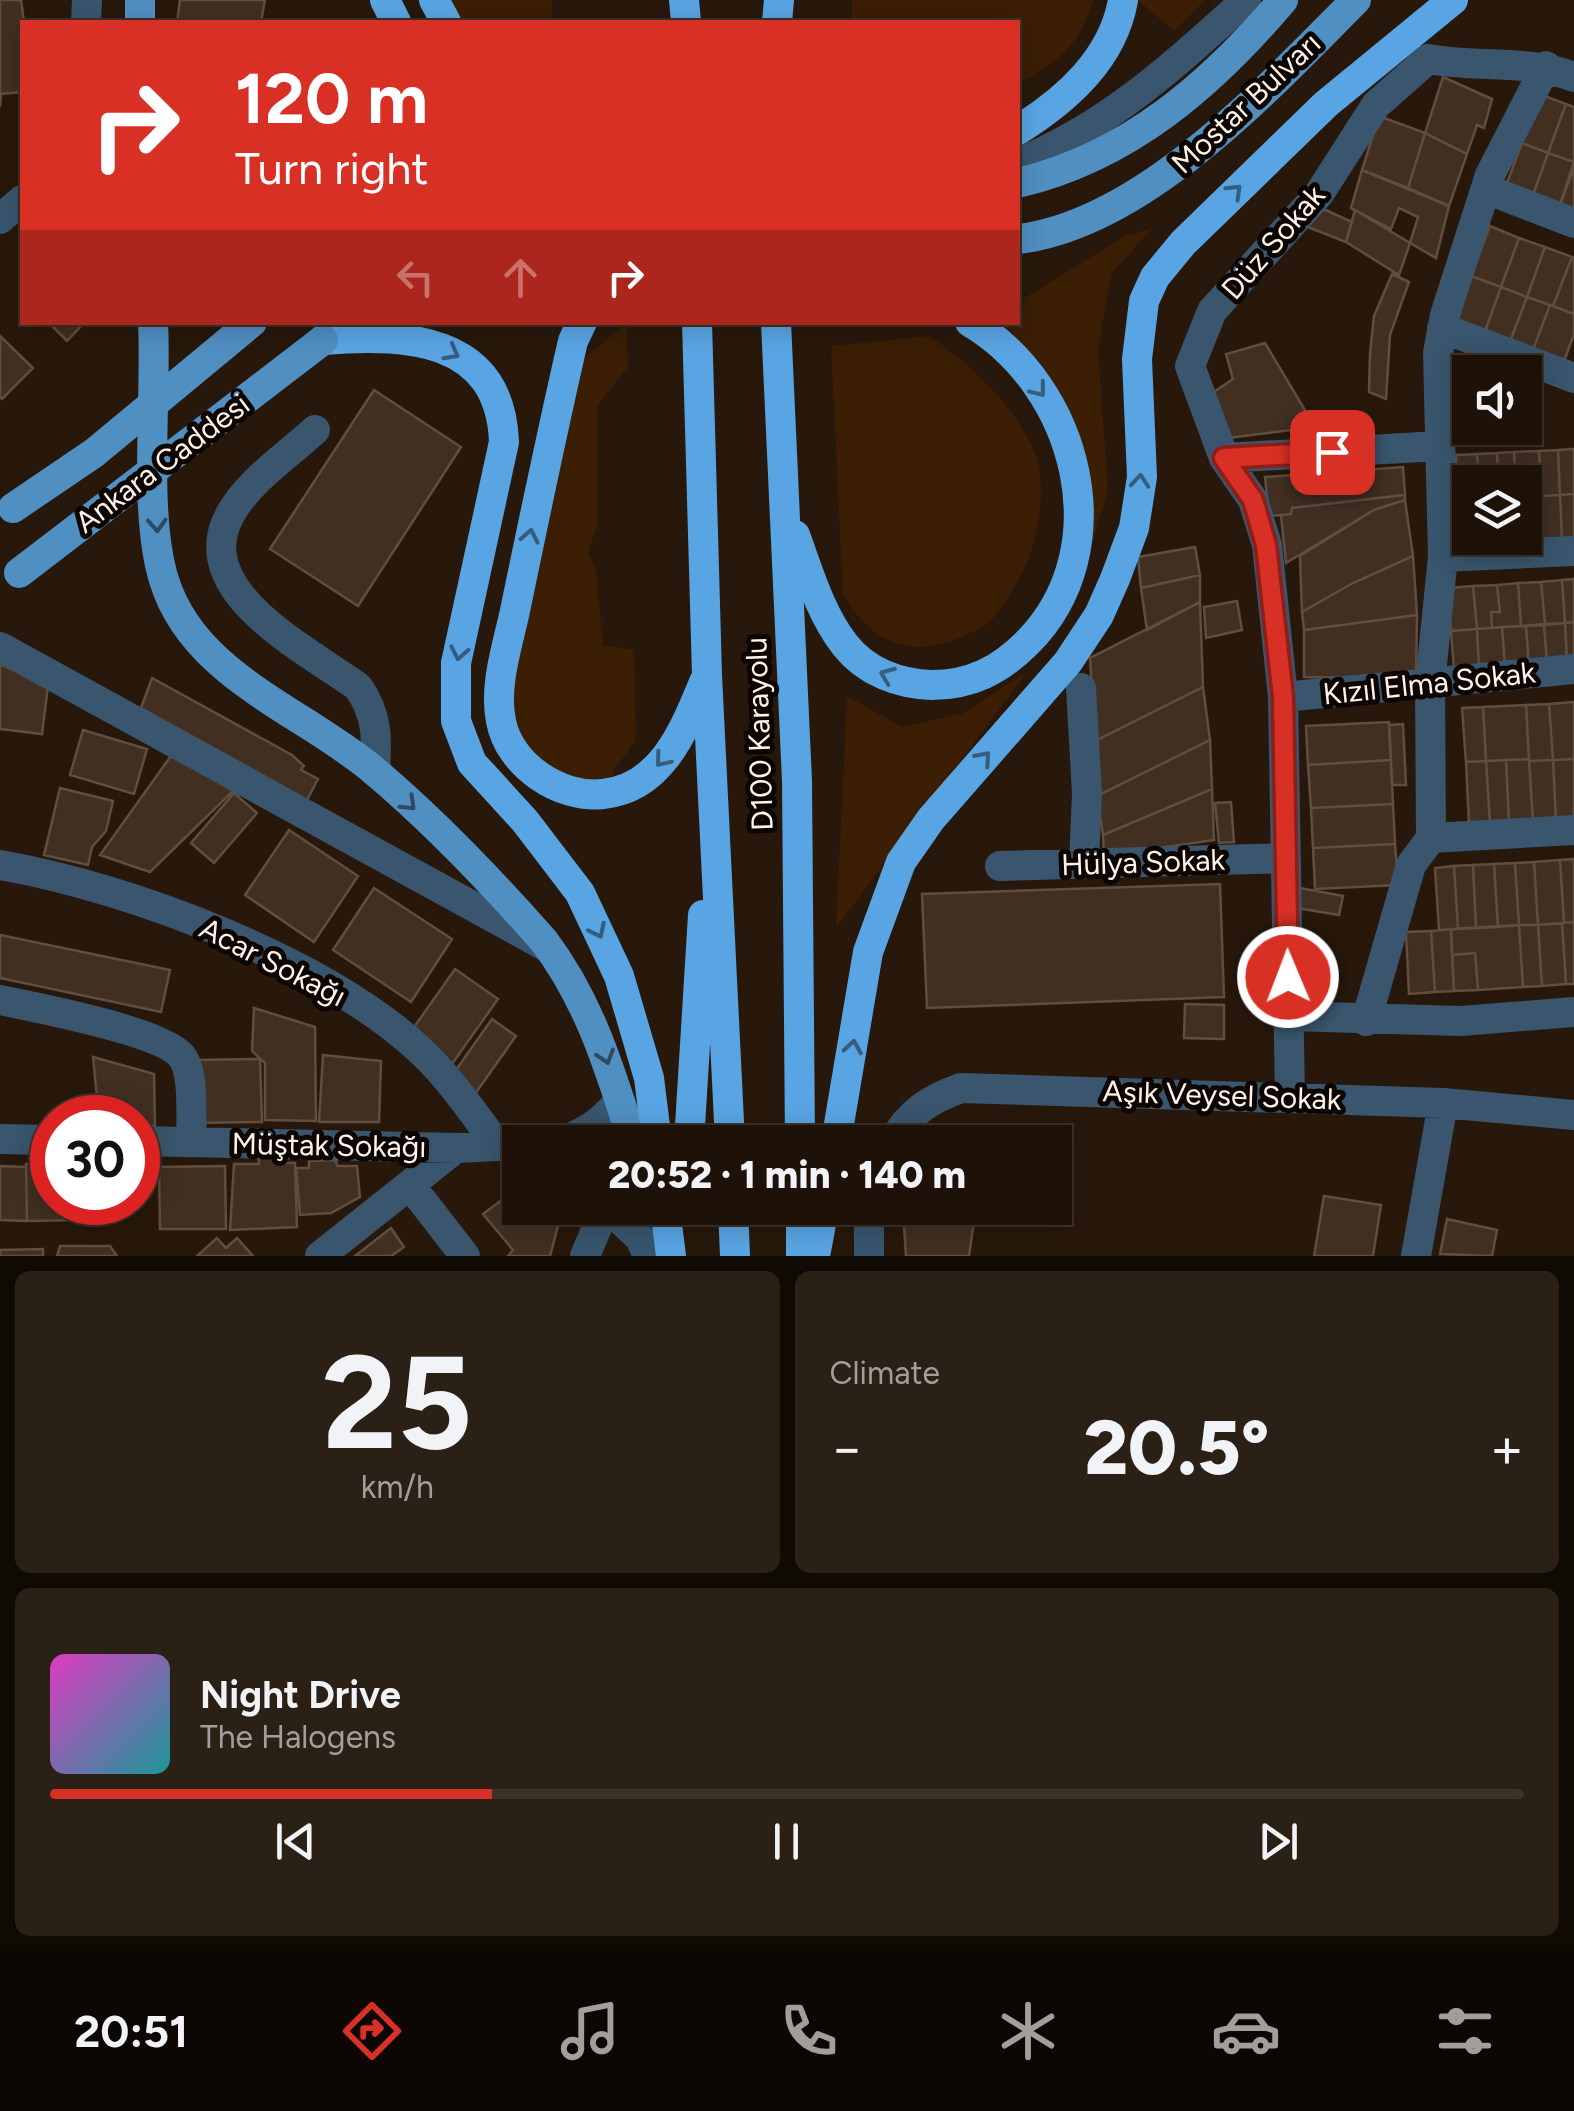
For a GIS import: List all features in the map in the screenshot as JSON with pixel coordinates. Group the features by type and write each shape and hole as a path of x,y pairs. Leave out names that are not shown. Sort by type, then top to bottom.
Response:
{"highway":[{"path":"1020,129 1048,111 1088,72 1109,42 1122,0"},
{"path":"839,1125 868,952 901,862 931,820 1068,662 1099,615 1115,580 1134,528 1142,477 1136,358 1144,300 1154,277 1182,243 1326,104 1442,5 1453,0"},
{"path":"581,325 573,341 502,674 504,732 519,756 553,784 590,795 620,791 662,765 708,675"},
{"name":"D100 Karayolu","path":"697,325 708,675 729,1125"},
{"name":"D100 Karayolu","path":"776,325 797,780 800,1125"},
{"path":"783,503 829,622 847,648 869,667 888,678 950,685 994,671 1018,652 1040,630 1069,576 1080,510 1077,478 1058,416 1042,391 1015,360 974,325"},
{"path":"323,340 381,335 441,346 464,359 494,396 503,419 504,442 456,664 456,721 472,763 580,893 619,976 650,1078 655,1125"},
{"path":"690,1125 712,752"},
{"path":"667,1225 670,1256"},
{"path":"682,1256 684,1225"},
{"path":"734,1225 735,1256"},
{"path":"801,1225 801,1256"},
{"path":"815,1256 821,1225"}],"main road":[{"name":"Mostar Bulvarı","path":"1020,183 1056,174 1116,148 1190,96 1250,39 1283,0"},
{"name":"Mostar Bulvarı","path":"1020,238 1066,225 1163,179 1231,122 1356,0"},
{"path":"153,325 156,527 162,575 172,603 195,641 213,660 375,772 478,869 550,948 567,969 600,1039 610,1120"},
{"path":"4,511 94,453 248,325"},
{"name":"Ankara Caddesi","path":"10,578 323,340 355,325"},
{"path":"654,1225 662,1256"}],"street":[{"path":"1020,162 1070,141 1140,96 1246,0"},
{"name":"Düz Sokak","path":"1290,1097 1283,697 1266,545 1253,500 1224,458 1190,366 1212,311 1319,194 1376,105 1428,59 1466,66 1560,71"},
{"path":"1366,1020 1412,865 1431,838 1430,684 1443,557 1438,353 1442,328 1486,189 1560,71"},
{"path":"1486,189 1574,223"},
{"path":"0,219 20,202"},
{"path":"1442,328 1574,378"},
{"path":"315,430 236,504 221,544 231,582 247,607 366,698 378,734 375,772"},
{"path":"1224,458 1440,446"},
{"path":"1443,557 1574,551"},
{"path":"0,647 550,948"},
{"name":"Kızıl Elma Sokak","path":"1283,697 1574,668"},
{"path":"1080,688 1087,794 1084,863"},
{"path":"1431,838 1574,830"},
{"name":"Hülya Sokak","path":"1000,866 1286,858"},
{"name":"Acar Sokağı","path":"0,865 124,894 208,926 304,973 423,1053 502,1138"},
{"path":"0,1000 76,1016 172,1046 185,1060 192,1142"},
{"path":"1289,1016 1462,1021 1574,1012"},
{"name":"Aşık Veysel Sokak","path":"902,1125 931,1099 961,1088 1443,1103 1574,1115"},
{"path":"1416,1256 1443,1103"},
{"path":"0,1139 30,1140"},
{"name":"Müştak Sokağı","path":"160,1141 456,1148 502,1144"},
{"path":"320,1256 456,1148"},
{"path":"410,1185 465,1256"},
{"path":"585,1256 599,1225"},
{"path":"625,1225 640,1238 648,1256"},
{"path":"869,1225 869,1256"}],"shaded area":[{"path":"443,0 552,0 552,20 457,20"},
{"path":"852,0 1093,0 1082,29 1066,51 1020,83 1020,20 852,20"},
{"path":"1138,0 1205,0 1174,31"},
{"path":"1153,228 1111,274 1098,349 1108,491 1087,559 1084,460 996,329 998,325 1020,325 1020,301 1125,236"},
{"path":"627,325 628,367 597,406 597,527 588,551 596,570 603,645 634,650 636,740 614,770 612,787 574,789 514,734 509,704 581,361"},
{"path":"929,336 964,362 1014,416 1036,456 1041,495 1031,551 1015,586 994,617 962,637 909,646 879,635 865,624 843,593 831,346"},
{"path":"1028,671 836,928 847,696 902,727 963,713"}],"building":[{"path":"0,0 21,0 20,92 1,94 0,107"},
{"path":"180,0 265,0 261,20 177,20"},
{"path":"1443,77 1492,99 1484,128 1477,125 1467,154 1425,133"},
{"path":"1539,94 1566,104 1548,153 1522,143"},
{"path":"1566,104 1574,107 1574,162 1548,153"},
{"path":"1379,116 1425,133 1408,188 1362,170"},
{"path":"1425,133 1467,154 1449,206 1408,188"},
{"path":"1522,143 1548,153 1532,198 1505,188"},
{"path":"1548,153 1574,162 1559,208 1532,198"},
{"path":"1574,167 1574,213 1559,208"},
{"path":"1362,170 1449,206 1436,258 1410,243 1418,217 1399,208 1391,229 1351,208"},
{"path":"1319,207 1352,222 1346,242 1305,226"},
{"path":"1355,210 1410,243 1399,275 1346,242"},
{"path":"1490,226 1519,238 1501,287 1471,276"},
{"path":"1519,238 1545,247 1527,297 1501,287"},
{"path":"1545,247 1572,257 1553,306 1527,297"},
{"path":"1574,258 1574,314 1553,306"},
{"path":"1392,274 1409,282 1390,335 1386,399 1369,392 1370,354 1374,316"},
{"path":"1471,276 1501,287 1483,337 1453,325"},
{"path":"1501,287 1527,297 1508,347 1483,337"},
{"path":"1527,297 1550,305 1531,355 1508,347"},
{"path":"1550,305 1574,314 1574,334 1562,367 1542,359 1542,355 1531,355"},
{"path":"51,325 82,325 67,341"},
{"path":"0,336 33,368 2,399 0,397"},
{"path":"1265,343 1315,427 1228,438 1208,396 1233,379 1226,354"},
{"path":"1449,385 1452,385 1451,431"},
{"path":"374,390 461,447 358,606 270,549"},
{"path":"1574,449 1574,494 1560,495 1558,450"},
{"path":"1558,450 1560,495 1542,496 1539,451"},
{"path":"1539,451 1540,465 1515,465 1514,452"},
{"path":"1514,452 1515,465 1497,465 1497,453"},
{"path":"1497,453 1497,465 1478,465 1477,454"},
{"path":"1477,454 1478,465 1456,465 1456,455"},
{"path":"1403,467 1405,495 1292,508 1291,514 1269,516 1265,477"},
{"path":"1574,494 1574,539 1562,539 1560,495"},
{"path":"1405,495 1405,500 1374,510 1286,563 1281,515 1291,514 1292,508"},
{"path":"1560,495 1562,539 1543,540 1542,496"},
{"path":"1405,500 1413,556 1302,612 1300,556 1374,510"},
{"path":"1195,547 1200,575 1141,588 1138,557"},
{"path":"1413,556 1417,615 1304,630 1302,612"},
{"path":"1200,575 1200,602 1147,630 1141,588"},
{"path":"1574,579 1574,622 1565,623 1562,580"},
{"path":"1562,580 1565,623 1545,624 1541,582"},
{"path":"1541,582 1545,624 1521,626 1518,583"},
{"path":"1518,583 1521,626 1492,628 1491,612 1500,612 1497,585"},
{"path":"1497,585 1500,612 1491,612 1492,628 1477,629 1473,586"},
{"path":"1473,586 1477,629 1451,631 1447,588"},
{"path":"1237,601 1242,630 1206,638 1204,607"},
{"path":"1200,602 1203,687 1095,741 1090,658"},
{"path":"1417,615 1416,679 1304,677 1304,630"},
{"path":"1574,622 1574,662 1567,662 1565,623"},
{"path":"1565,623 1567,662 1547,663 1544,625"},
{"path":"1544,625 1547,663 1529,665 1526,626"},
{"path":"1526,626 1529,665 1505,666 1502,627"},
{"path":"1502,627 1505,666 1479,668 1477,629"},
{"path":"1477,629 1479,668 1454,670 1451,631"},
{"path":"0,664 48,686 42,734 0,729"},
{"path":"152,678 292,755 304,766 301,770 318,779 307,800 141,708"},
{"path":"1203,687 1210,740 1097,796 1095,741"},
{"path":"1574,702 1574,759 1553,760 1549,704"},
{"path":"1549,704 1553,760 1529,761 1526,705"},
{"path":"1526,705 1529,759 1486,761 1483,707"},
{"path":"1483,707 1486,761 1466,762 1462,708"},
{"path":"1389,722 1391,760 1308,765 1306,726"},
{"path":"1403,724 1406,785 1392,785 1389,725"},
{"path":"83,730 147,749 134,794 70,775"},
{"path":"1210,740 1212,789 1103,835 1097,796"},
{"path":"173,753 233,791 150,872 100,855"},
{"path":"1529,759 1533,821 1509,822 1506,760"},
{"path":"1574,759 1574,819 1556,820 1553,760"},
{"path":"1391,760 1393,804 1311,808 1308,765"},
{"path":"1506,760 1509,822 1490,823 1486,761"},
{"path":"1553,760 1556,820 1533,821 1529,761"},
{"path":"1486,761 1490,823 1469,824 1466,762"},
{"path":"60,788 113,801 106,831 92,847 88,865 44,855"},
{"path":"1212,789 1214,840 1104,856 1103,835"},
{"path":"234,793 257,813 214,863 191,843"},
{"path":"1231,802 1234,842 1219,843 1215,803"},
{"path":"1393,804 1395,844 1313,848 1311,808"},
{"path":"289,830 358,876 314,942 245,895"},
{"path":"1395,844 1398,885 1315,889 1313,848"},
{"path":"1574,859 1574,922 1564,923 1560,860"},
{"path":"1560,860 1564,923 1538,925 1534,862"},
{"path":"1534,862 1538,925 1519,925 1515,863"},
{"path":"1515,863 1519,925 1498,927 1494,864"},
{"path":"1494,864 1498,927 1476,928 1473,865"},
{"path":"1473,865 1476,928 1458,929 1454,866"},
{"path":"1454,866 1458,929 1439,930 1435,868"},
{"path":"1220,884 1224,997 927,1008 922,894"},
{"path":"374,888 452,939 411,1002 333,950"},
{"path":"1300,888 1343,896 1339,915 1297,908"},
{"path":"1574,922 1574,984 1566,984 1562,923"},
{"path":"1562,923 1566,984 1542,986 1538,925"},
{"path":"1519,925 1523,987 1478,990 1475,953 1452,955 1451,929"},
{"path":"1519,925 1538,925 1542,986 1523,987"},
{"path":"1451,929 1454,991 1435,992 1431,931"},
{"path":"1431,931 1435,992 1409,994 1406,932"},
{"path":"0,935 170,970 161,1012 0,978"},
{"path":"1475,953 1478,990 1454,991 1452,955"},
{"path":"455,969 498,999 452,1064 410,1033"},
{"path":"1185,1004 1224,1005 1224,1039 1184,1038"},
{"path":"254,1008 315,1027 316,1121 265,1120 265,1063 252,1051"},
{"path":"492,1019 516,1036 475,1094 451,1077"},
{"path":"323,1055 381,1061 379,1122 319,1122"},
{"path":"93,1057 154,1074 154,1095 97,1095"},
{"path":"260,1059 262,1122 196,1123 195,1060"},
{"path":"258,1154 273,1155 273,1163 295,1163 297,1227 230,1230 234,1164 259,1164"},
{"path":"336,1160 337,1166 357,1166 360,1197 331,1213 300,1215 296,1168 309,1168 309,1161"},
{"path":"26,1164 30,1164 30,1221 27,1221"},
{"path":"0,1166 26,1167 27,1221 0,1220"},
{"path":"225,1166 226,1229 160,1229 160,1167"},
{"path":"1324,1196 1381,1205 1373,1256 1314,1256"},
{"path":"502,1200 502,1225 558,1225 550,1256 508,1256 513,1250 483,1214"},
{"path":"1447,1219 1497,1230 1492,1256 1440,1254"},
{"path":"904,1225 974,1225 969,1256 906,1256"},
{"path":"391,1228 404,1247 391,1256 355,1256"},
{"path":"217,1238 226,1248 237,1238 253,1256 197,1256"},
{"path":"60,1246 110,1246 117,1256 57,1256"},
{"path":"43,1249 43,1256 0,1256 0,1250"}],"route":[{"path":"1288,977 1283,697 1266,545 1253,500 1224,458 1332,452"}]}
